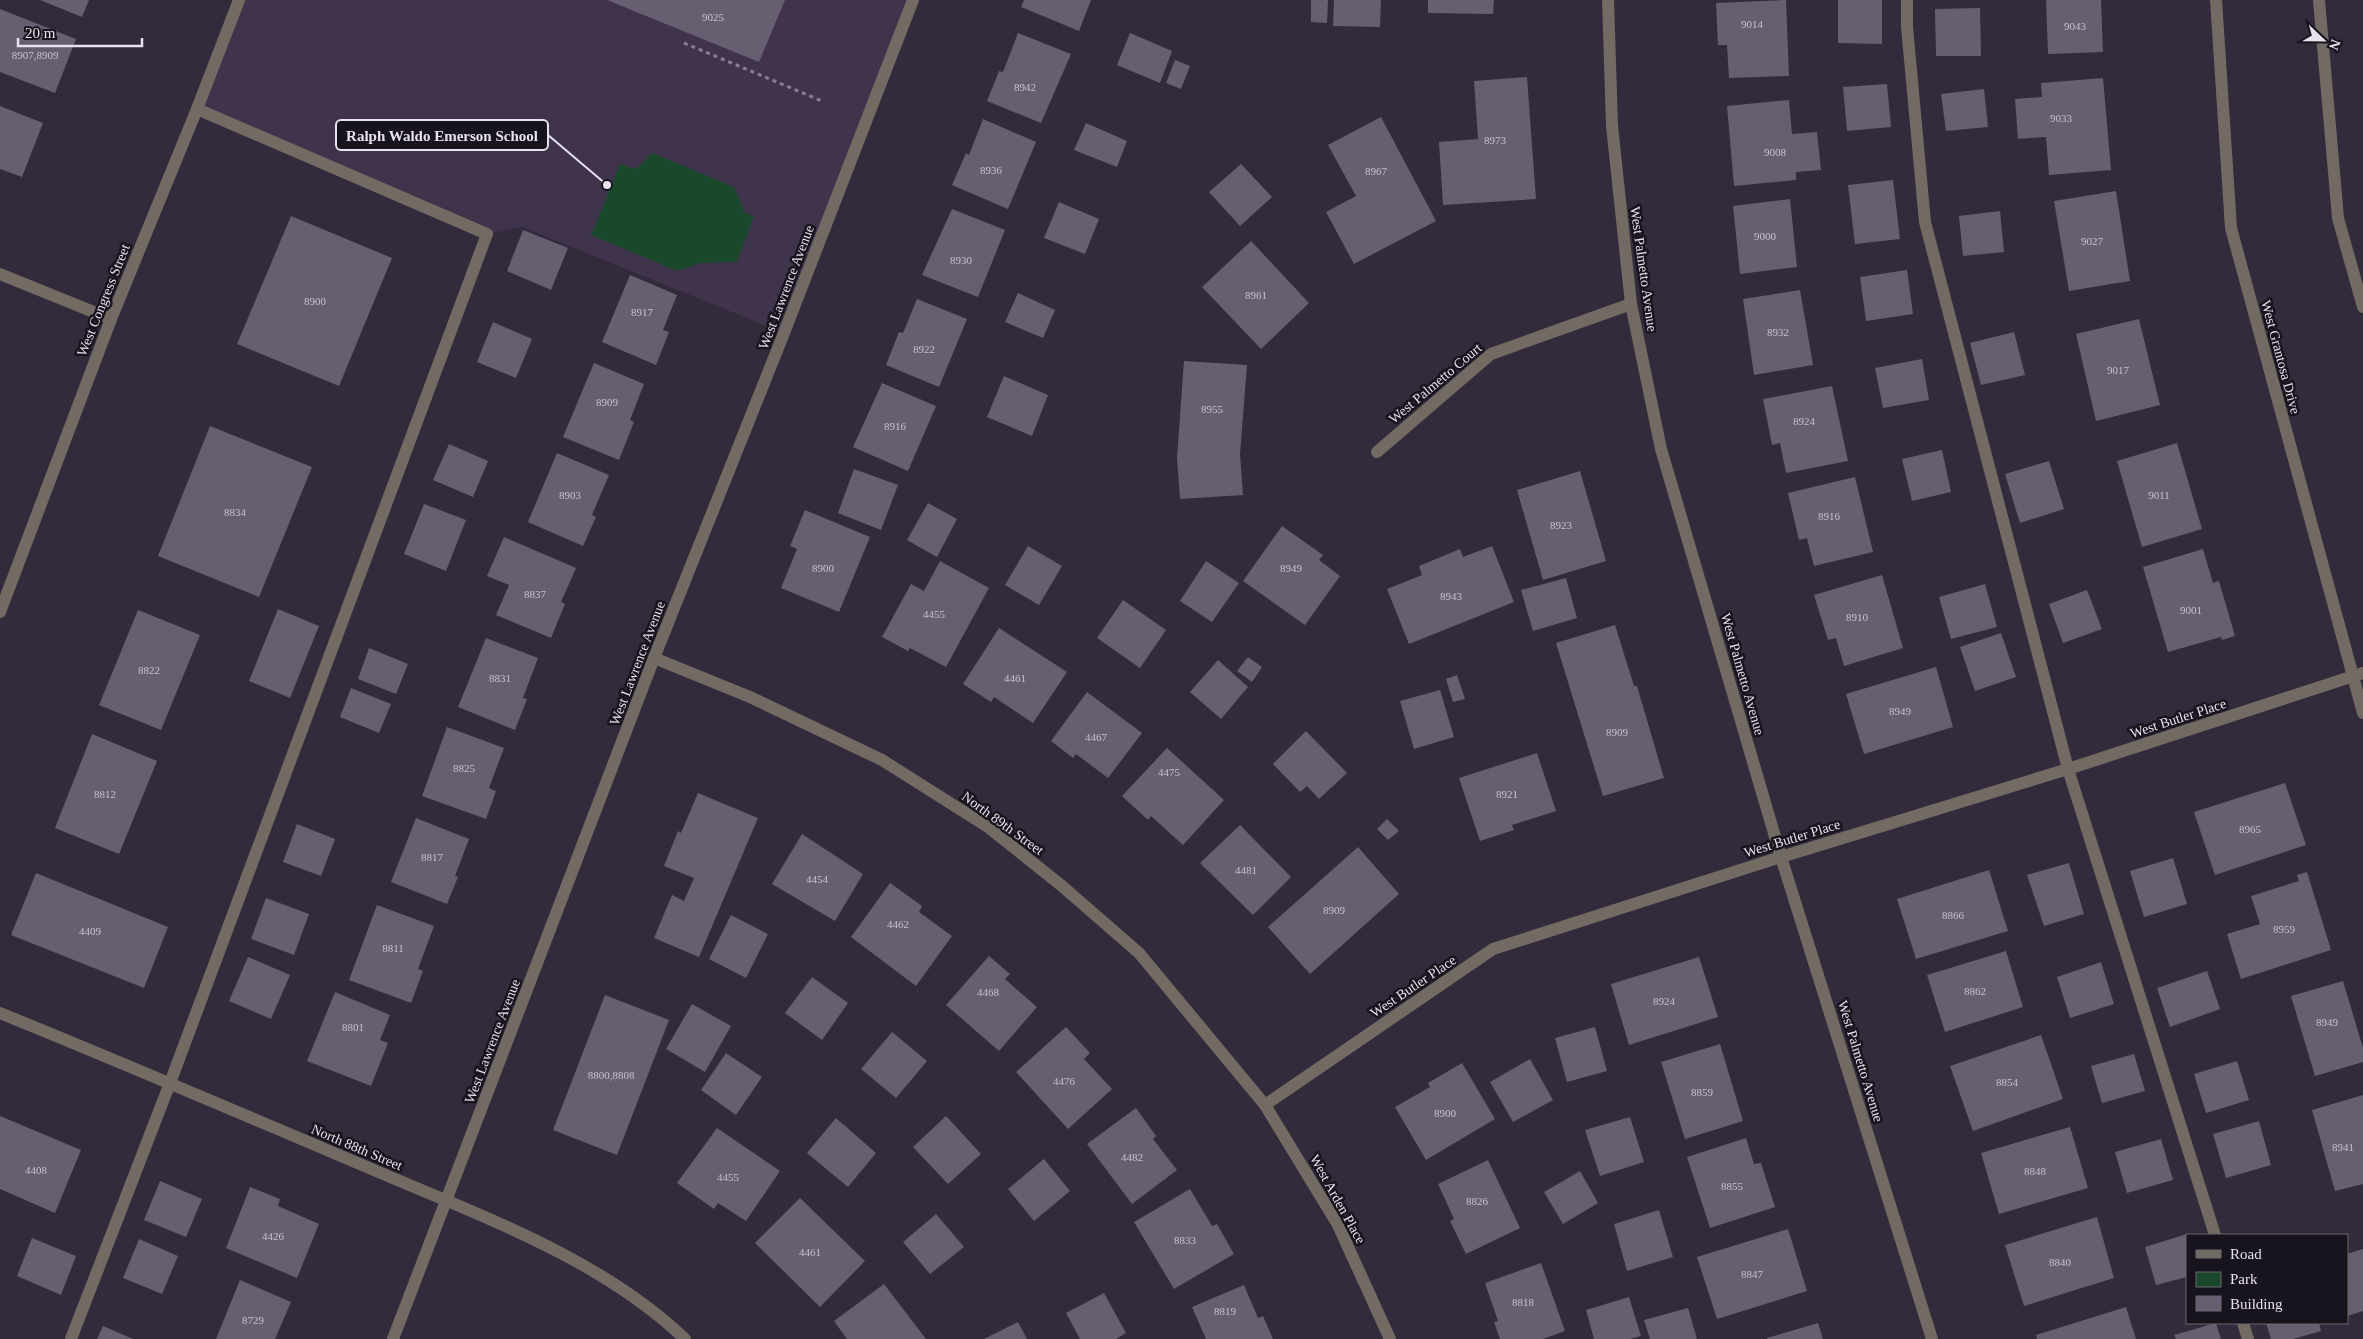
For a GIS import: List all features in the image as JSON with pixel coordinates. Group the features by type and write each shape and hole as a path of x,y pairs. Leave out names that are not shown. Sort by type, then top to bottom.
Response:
{"street":[{"name":"West Congress Street","path":"0,612 111,319 197,109 238,0"},
{"name":"West Lawrence Avenue","path":"393,1339 654,658 780,342 913,0"},
{"name":"West Palmetto Avenue","path":"1608,0 1612,126 1631,304 1661,449 1781,857 1932,1339"},
{"path":"1907,0 1907,27 1924,222 2068,769 2216,1234"},
{"name":"West Grantosa Drive","path":"2216,0 2230,228 2357,675 2363,713"},
{"path":"2319,0 2338,218 2363,307"},
{"path":"71,1339 170,1082 487,234 197,109"},
{"path":"0,274 111,319"},
{"name":"West Palmetto Court","path":"1377,452 1491,354 1631,304"},
{"name":"North 89th Street","path":"654,658 750,697 882,760 988,828 1062,886 1138,954 1265,1105"},
{"name":"West Butler Place","path":"1265,1105 1493,949 1781,857 2068,769 2357,675"},
{"name":"North 88th Street","path":"0,1014 170,1082 542,1244 610,1281 685,1339"},
{"name":"West Arden Place","path":"1265,1105 1338,1225 1390,1339"},
{"path":"2243,1324 2248,1339"}],"path":[{"path":"684,43 822,101"}],"shaded area":[{"path":"239,0 913,0 784,333 522,227 487,234 197,109"}],"green space":[{"path":"652,153 734,187 745,213 754,216 737,262 700,263 677,271 591,235 620,164 636,169"}],"building":[{"path":"40,0 89,0 82,17"},
{"path":"607,0 785,0 759,62"},
{"path":"1024,0 1091,0 1079,31 1021,7"},
{"path":"1311,0 1328,0 1327,23 1311,22"},
{"path":"1334,0 1381,0 1380,27 1333,26"},
{"path":"1428,0 1494,0 1493,14 1428,13"},
{"path":"1786,0 1789,76 1729,78 1727,45 1718,45 1716,3"},
{"path":"1838,0 1882,0 1882,44 1838,43"},
{"path":"2046,0 2101,0 2103,52 2048,54"},
{"path":"1980,8 1981,56 1936,56 1935,9"},
{"path":"0,9 76,39 55,93 0,72"},
{"path":"1018,33 1071,54 1041,123 987,101 999,71 1003,72"},
{"path":"1130,33 1172,51 1160,83 1117,65"},
{"path":"1175,60 1190,66 1181,89 1166,83"},
{"path":"1527,77 1536,199 1443,205 1439,142 1478,139 1474,81"},
{"path":"2103,78 2111,170 2049,175 2046,137 2018,139 2015,99 2042,97 2041,83"},
{"path":"1887,84 1891,127 1847,131 1843,87"},
{"path":"1984,89 1988,127 1946,131 1941,94"},
{"path":"1789,100 1792,134 1817,132 1821,170 1796,172 1796,180 1734,186 1727,106"},
{"path":"0,106 43,123 22,177 0,169"},
{"path":"1381,117 1436,221 1354,264 1326,212 1356,196 1328,145"},
{"path":"983,119 1036,142 1008,209 952,185 966,153 969,155"},
{"path":"1086,123 1127,141 1117,167 1074,150"},
{"path":"1241,164 1272,197 1240,226 1209,192"},
{"path":"1893,180 1900,239 1855,244 1848,185"},
{"path":"2116,191 2130,281 2069,291 2054,201"},
{"path":"1790,199 1797,267 1740,274 1733,206"},
{"path":"1059,202 1099,219 1085,254 1044,238"},
{"path":"952,209 1005,230 978,297 922,275"},
{"path":"2000,211 2004,252 1963,256 1959,216"},
{"path":"291,216 392,258 339,386 237,344"},
{"path":"523,230 568,248 551,290 507,271"},
{"path":"1251,241 1309,303 1261,349 1202,287"},
{"path":"1907,270 1913,314 1866,321 1860,277"},
{"path":"630,275 677,295 663,330 669,332 656,365 602,342"},
{"path":"1800,290 1813,365 1754,375 1743,299"},
{"path":"1018,293 1055,310 1043,338 1005,322"},
{"path":"917,299 967,319 939,387 886,365 899,332 903,333"},
{"path":"2139,319 2160,405 2096,421 2076,334"},
{"path":"493,322 532,339 516,378 477,362"},
{"path":"2014,332 2025,375 1981,385 1970,343"},
{"path":"1922,359 1929,400 1883,408 1875,368"},
{"path":"1184,361 1247,365 1240,454 1243,495 1180,499 1177,458"},
{"path":"594,363 644,384 630,420 634,422 619,460 563,437"},
{"path":"1004,376 1048,395 1032,436 987,417"},
{"path":"882,383 936,406 908,471 853,447"},
{"path":"1832,386 1848,461 1786,473 1780,443 1772,445 1763,399"},
{"path":"210,426 312,467 259,597 158,556"},
{"path":"2177,443 2202,529 2142,547 2117,461"},
{"path":"449,444 488,461 473,497 433,480"},
{"path":"1942,450 1951,492 1912,501 1902,459"},
{"path":"557,453 609,475 592,515 596,517 583,546 528,522"},
{"path":"2049,461 2064,509 2020,523 2005,474"},
{"path":"854,469 898,485 881,530 838,513"},
{"path":"1580,471 1606,561 1543,580 1517,490"},
{"path":"1855,477 1873,552 1814,566 1807,538 1799,540 1788,493"},
{"path":"928,503 957,519 937,557 907,540"},
{"path":"424,504 466,520 446,571 404,554"},
{"path":"805,510 870,537 839,612 781,588 797,549 790,546"},
{"path":"1282,526 1323,555 1319,560 1340,576 1305,625 1243,581"},
{"path":"504,537 576,568 561,602 565,604 551,638 496,615 509,585 487,576"},
{"path":"1028,546 1062,566 1039,605 1005,585"},
{"path":"1492,546 1514,602 1409,644 1387,589 1422,575 1419,566 1460,549 1463,557"},
{"path":"2203,549 2213,583 2219,581 2235,636 2222,640 2221,637 2168,652 2143,567"},
{"path":"940,561 989,588 946,667 910,648 908,651 882,637 911,584 924,591"},
{"path":"1206,561 1239,583 1212,622 1180,601"},
{"path":"1882,575 1903,648 1844,666 1836,638 1828,640 1814,595"},
{"path":"1566,578 1577,618 1533,631 1521,590"},
{"path":"1985,584 1997,627 1951,639 1939,597"},
{"path":"2087,590 2102,629 2063,643 2049,604"},
{"path":"1123,600 1166,630 1140,668 1097,638"},
{"path":"278,609 319,626 290,698 249,681"},
{"path":"138,610 200,635 161,730 99,705"},
{"path":"1615,625 1634,686 1637,686 1664,778 1603,796 1556,643"},
{"path":"999,628 1067,672 1033,723 994,697 991,702 963,684"},
{"path":"2001,633 2016,677 1975,691 1960,647"},
{"path":"486,638 538,658 523,698 527,699 515,730 458,707"},
{"path":"369,648 408,664 396,694 358,679"},
{"path":"1248,657 1262,667 1252,682 1237,671"},
{"path":"1218,660 1248,687 1221,719 1190,692"},
{"path":"1936,667 1953,727 1864,754 1846,694"},
{"path":"1457,675 1465,699 1453,702 1446,679"},
{"path":"351,688 391,704 379,733 340,717"},
{"path":"1440,690 1454,737 1414,749 1400,701"},
{"path":"1087,692 1142,733 1108,778 1076,754 1073,758 1051,741"},
{"path":"447,727 504,748 489,788 496,791 486,819 422,796"},
{"path":"1306,731 1347,773 1319,799 1307,786 1300,792 1273,764"},
{"path":"92,734 157,761 119,854 55,828"},
{"path":"1167,748 1224,800 1183,845 1151,816 1148,820 1122,796"},
{"path":"1537,753 1556,811 1512,825 1514,830 1480,841 1459,778"},
{"path":"2285,783 2306,845 2215,875 2194,812"},
{"path":"698,793 758,818 699,957 654,938 672,895 684,901 694,878 664,866 678,831 681,833"},
{"path":"416,818 469,839 455,876 458,877 447,904 391,882"},
{"path":"1387,819 1399,831 1388,840 1377,829"},
{"path":"297,824 335,839 321,876 283,862"},
{"path":"1240,825 1291,877 1253,915 1200,863"},
{"path":"802,834 863,874 835,921 772,884"},
{"path":"1358,847 1399,894 1310,974 1268,927"},
{"path":"2173,858 2187,904 2144,917 2130,871"},
{"path":"2069,863 2084,914 2044,926 2027,875"},
{"path":"1989,870 2008,931 1916,959 1897,899"},
{"path":"2307,872 2331,950 2241,979 2227,934 2260,924 2251,896 2299,881 2297,875"},
{"path":"36,873 168,927 144,988 11,935"},
{"path":"890,883 922,906 919,912 952,936 916,986 851,937"},
{"path":"266,898 309,914 294,955 251,939"},
{"path":"377,905 434,926 418,969 423,971 411,1003 349,980"},
{"path":"731,915 768,934 746,978 709,959"},
{"path":"2006,951 2023,1007 1945,1032 1927,975"},
{"path":"989,956 1010,974 1005,979 1037,1007 999,1051 946,1005"},
{"path":"248,957 290,975 271,1019 229,1001"},
{"path":"1699,957 1718,1017 1629,1045 1611,984"},
{"path":"2101,962 2114,1004 2070,1018 2057,977"},
{"path":"2207,971 2220,1009 2170,1027 2157,988"},
{"path":"812,977 848,1003 822,1040 785,1013"},
{"path":"2343,981 2363,1048 2363,1062 2315,1076 2291,996"},
{"path":"335,992 390,1015 380,1040 388,1043 371,1086 307,1061"},
{"path":"605,995 669,1020 617,1155 553,1130"},
{"path":"692,1004 731,1026 705,1072 666,1049"},
{"path":"1066,1027 1090,1053 1084,1059 1112,1089 1068,1129 1016,1072"},
{"path":"1595,1027 1607,1071 1567,1082 1555,1038"},
{"path":"892,1032 927,1061 896,1098 861,1069"},
{"path":"2041,1035 2063,1099 1973,1131 1950,1066"},
{"path":"1720,1044 1743,1121 1685,1139 1661,1062"},
{"path":"726,1053 762,1077 736,1115 701,1090"},
{"path":"2134,1054 2145,1091 2102,1103 2091,1066"},
{"path":"1530,1059 1553,1100 1513,1122 1490,1082"},
{"path":"2237,1061 2249,1100 2206,1113 2194,1074"},
{"path":"1462,1063 1495,1119 1426,1160 1395,1107 1430,1087 1428,1083"},
{"path":"2363,1095 2363,1184 2335,1191 2312,1110"},
{"path":"1136,1108 1156,1136 1153,1139 1177,1170 1132,1204 1087,1144"},
{"path":"0,1116 81,1150 55,1213 0,1189"},
{"path":"946,1116 981,1154 948,1184 913,1147"},
{"path":"1630,1117 1644,1162 1600,1176 1585,1130"},
{"path":"836,1118 876,1153 848,1187 807,1153"},
{"path":"2259,1121 2271,1165 2226,1178 2213,1134"},
{"path":"2070,1127 2088,1188 1999,1214 1981,1153"},
{"path":"717,1128 780,1171 746,1221 718,1203 714,1209 677,1183"},
{"path":"1746,1138 1754,1164 1761,1163 1775,1207 1710,1228 1687,1157"},
{"path":"2161,1139 2173,1180 2127,1193 2115,1152"},
{"path":"1044,1159 1070,1191 1034,1221 1008,1189"},
{"path":"1488,1160 1520,1228 1466,1254 1450,1221 1454,1219 1438,1184"},
{"path":"1580,1171 1598,1203 1563,1224 1544,1192"},
{"path":"160,1181 202,1199 186,1237 144,1220"},
{"path":"250,1187 280,1199 278,1206 319,1224 297,1278 226,1248"},
{"path":"1190,1189 1212,1226 1217,1224 1234,1254 1174,1289 1134,1222"},
{"path":"800,1198 865,1261 820,1307 755,1243"},
{"path":"1659,1210 1673,1257 1627,1271 1614,1224"},
{"path":"936,1214 964,1247 930,1274 903,1242"},
{"path":"2097,1217 2114,1278 2024,1306 2005,1245"},
{"path":"1788,1229 1807,1291 1717,1319 1697,1257"},
{"path":"2186,1234 2186,1277 2156,1285 2145,1247"},
{"path":"32,1238 76,1256 61,1295 17,1276"},
{"path":"139,1239 178,1256 162,1294 123,1278"},
{"path":"2363,1249 2363,1311 2348,1316 2348,1254"},
{"path":"1541,1263 1565,1331 1543,1339 1500,1339 1494,1322 1498,1321 1485,1283"},
{"path":"240,1280 291,1302 275,1339 216,1339"},
{"path":"884,1284 926,1339 847,1339 834,1321"},
{"path":"1244,1285 1258,1318 1263,1316 1273,1339 1206,1339 1192,1307"},
{"path":"1104,1293 1126,1333 1116,1339 1080,1339 1066,1313"},
{"path":"1629,1297 1641,1336 1630,1339 1594,1339 1586,1310"},
{"path":"2126,1307 2136,1339 2037,1339 2036,1335"},
{"path":"1688,1308 1697,1339 1650,1339 1644,1320"},
{"path":"1018,1322 1027,1339 984,1339"},
{"path":"1818,1323 1823,1339 1767,1339 1767,1338"},
{"path":"2216,1324 2221,1339 2176,1339 2174,1335"},
{"path":"2266,1324 2319,1324 2321,1331 2293,1339 2271,1339"},
{"path":"103,1326 133,1339 97,1339"}],"place":[{"name":"Ralph Waldo Emerson School","path":"607,185"}]}
